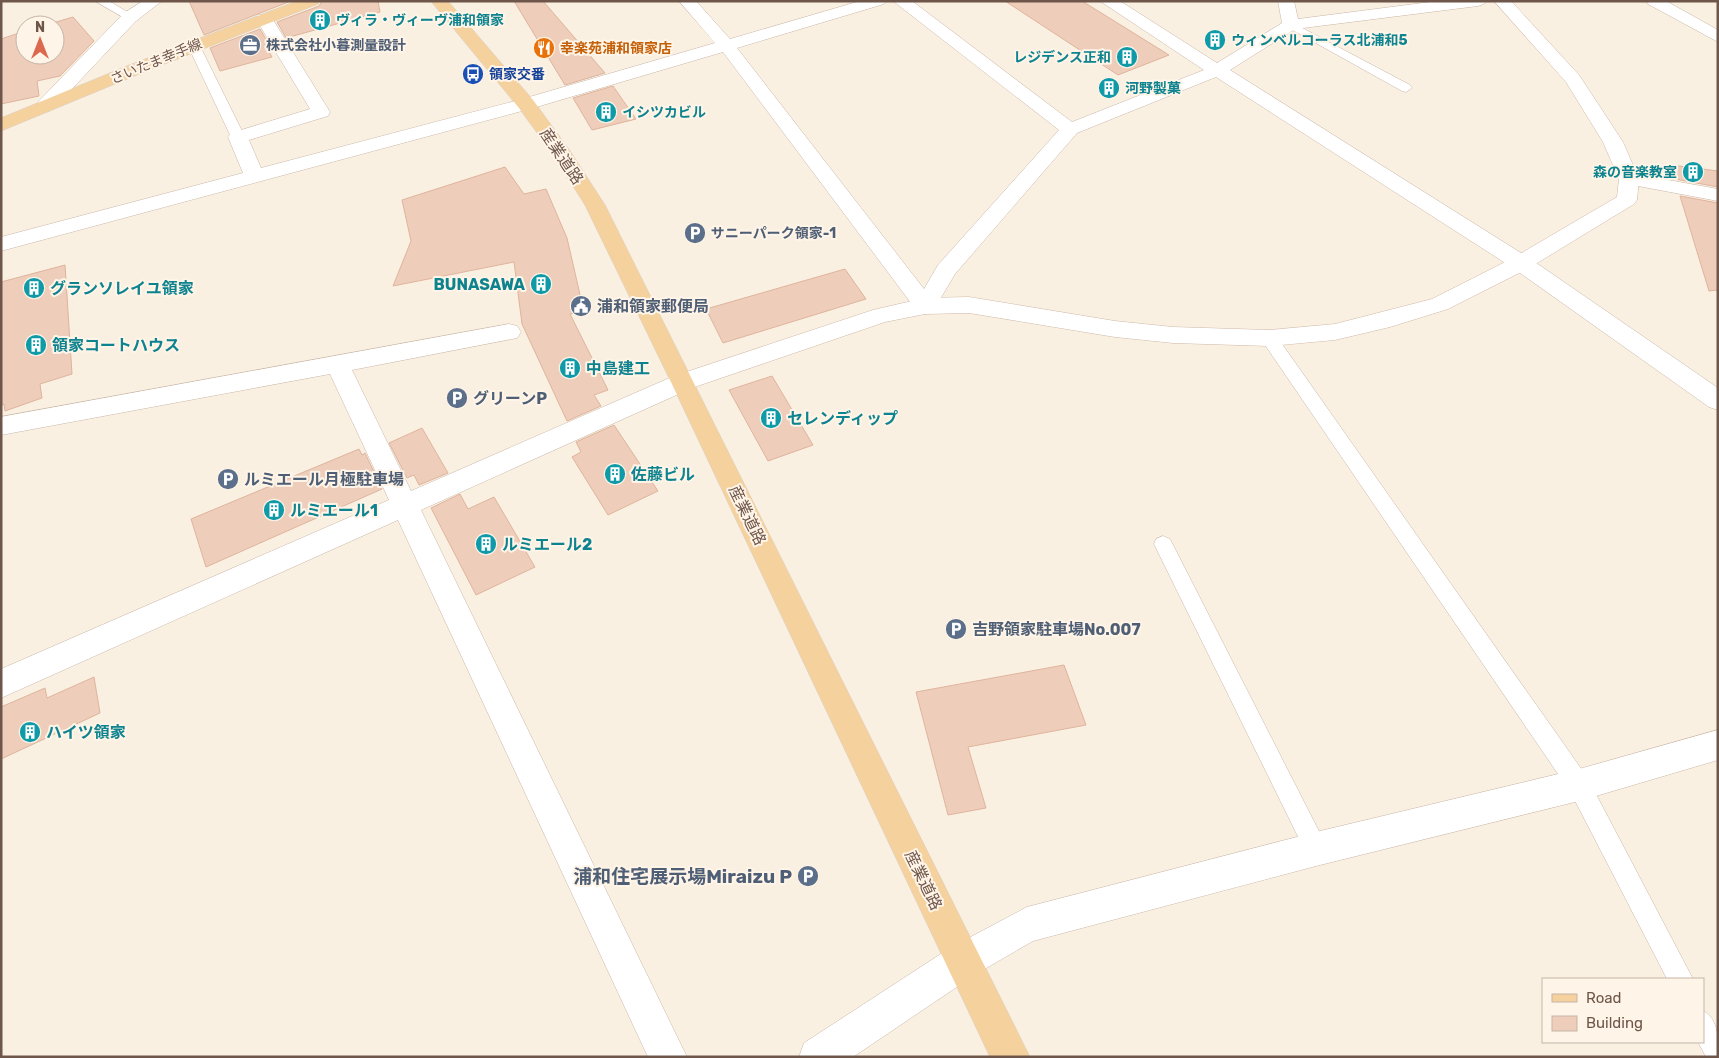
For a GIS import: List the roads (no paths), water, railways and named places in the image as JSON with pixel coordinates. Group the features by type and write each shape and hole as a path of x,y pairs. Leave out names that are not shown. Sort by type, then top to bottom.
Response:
{"main road":[{"name":"さいたま幸手線","path":"1,125 194,46 312,1"},
{"name":"産業道路","path":"440,1 526,104 563,155 595,205 1011,1057"}],"street":[{"path":"45,106 130,17 154,1"},
{"path":"687,1 727,46 925,306"},
{"path":"1,244 526,104 878,1"},
{"path":"901,1 1070,129"},
{"path":"1108,1 1521,264 1718,401"},
{"path":"1286,1 1291,26"},
{"path":"925,306 946,270 1070,129 1216,71 1291,26 1478,1"},
{"path":"1,684 683,382 881,315 925,306 969,305 1115,329 1173,335 1269,338 1334,332 1390,319 1440,304 1521,264 1627,200 1628,179 1613,142 1573,80 1502,1"},
{"path":"1654,1 1718,37"},
{"path":"255,177 238,137 321,112 264,19"},
{"path":"1628,179 1718,195"},
{"path":"1,426 509,332"},
{"path":"337,364 668,1057"},
{"path":"818,1057 963,961 1027,925 1316,849 1579,785 1718,745"}],"lane":[{"path":"100,1 130,17"},
{"path":"1291,26 1406,88"},
{"path":"194,46 238,137"},
{"path":"1269,338 1579,785 1679,978"},
{"path":"1163,544 1316,849"},
{"path":"1704,1026 1718,1052"}],"place":[{"name":"ヴィラ・ヴィーヴ浦和領家","path":"320,20"},
{"name":"ウィンベルコーラス北浦和5","path":"1215,40"},
{"name":"株式会社小暮測量設計","path":"250,45"},
{"name":"幸楽苑浦和領家店","path":"544,48"},
{"name":"レジデンス正和","path":"1127,57"},
{"name":"領家交番","path":"473,74"},
{"name":"河野製菓","path":"1109,88"},
{"name":"イシツカビル","path":"606,112"},
{"name":"森の音楽教室","path":"1693,172"},
{"name":"サニーパーク領家-1","path":"695,233"},
{"name":"BUNASAWA","path":"541,284"},
{"name":"グランソレイユ領家","path":"34,288"},
{"name":"浦和領家郵便局","path":"581,306"},
{"name":"領家コートハウス","path":"36,345"},
{"name":"中島建工","path":"570,368"},
{"name":"グリーンP","path":"457,398"},
{"name":"セレンディップ","path":"771,418"},
{"name":"佐藤ビル","path":"615,474"},
{"name":"ルミエール月極駐車場","path":"228,479"},
{"name":"ルミエール1","path":"274,510"},
{"name":"ルミエール2","path":"486,544"},
{"name":"吉野領家駐車場No.007","path":"956,629"},
{"name":"ハイツ領家","path":"30,732"},
{"name":"浦和住宅展示場Miraizu P","path":"808,876"}]}
